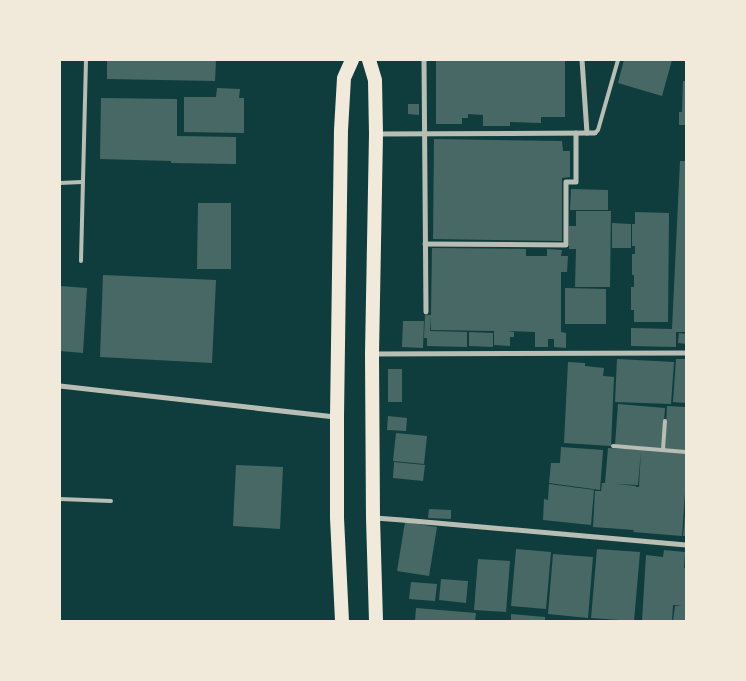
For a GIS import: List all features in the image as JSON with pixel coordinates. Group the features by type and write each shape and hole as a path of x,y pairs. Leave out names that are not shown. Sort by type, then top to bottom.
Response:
{"highway":[{"path":"342,621 337,518 337,417 342,130 344,78 352,60"},
{"path":"369,60 375,80 376,134 372,354 376,621"}],"street":[{"path":"424,60 426,312"},
{"path":"582,60 587,133"},
{"path":"425,244 566,245 566,182 576,182 576,133"},
{"path":"376,134 595,133"},
{"path":"372,354 686,353"},
{"path":"60,386 337,417"},
{"path":"373,518 686,545"}],"lane":[{"path":"81,261 86,60"},
{"path":"595,133 598,130 618,60"},
{"path":"60,183 82,182"},
{"path":"663,450 665,421"},
{"path":"613,446 686,452"},
{"path":"60,499 112,501"}],"building":[{"path":"107,60 216,60 215,81 107,79"},
{"path":"436,60 565,60 565,117 541,117 541,123 510,122 510,126 483,126 483,115 468,114 468,118 462,118 462,124 436,124"},
{"path":"624,60 672,60 662,96 618,83"},
{"path":"683,81 686,81 686,125 679,125 679,112 682,112"},
{"path":"217,88 240,89 239,98 244,98 244,133 184,132 184,97 216,97"},
{"path":"101,98 177,99 177,136 236,137 236,164 100,159"},
{"path":"408,104 419,104 419,115 408,114"},
{"path":"434,139 562,141 563,151 570,151 570,177 562,178 562,241 433,239"},
{"path":"680,161 686,161 686,332 676,332 676,347 631,346 631,328 672,329"},
{"path":"571,189 608,190 608,210 570,210"},
{"path":"198,203 231,203 231,269 197,269"},
{"path":"576,211 611,211 610,287 575,287 576,249 569,249 569,226 576,226"},
{"path":"635,212 669,213 668,322 634,322 634,310 631,310 631,287 634,287 632,254 635,254 635,246 632,246 632,224 635,224"},
{"path":"612,223 631,224 631,248 612,248"},
{"path":"432,248 526,249 526,256 547,256 547,249 562,250 561,256 568,256 567,272 561,272 561,332 566,333 566,348 554,347 554,339 548,339 548,347 535,347 535,332 506,331 514,332 514,337 510,337 510,346 494,345 494,331 431,330 431,317 430,331 467,332 467,347 427,346 427,338 424,338 425,315 431,315"},
{"path":"103,275 216,280 212,363 100,357"},
{"path":"60,286 87,288 83,353 60,351"},
{"path":"565,288 606,289 606,324 565,324"},
{"path":"403,321 424,321 423,348 402,347"},
{"path":"469,332 493,333 493,347 469,346"},
{"path":"679,333 686,334 686,344 678,343"},
{"path":"617,359 674,362 671,404 615,402"},
{"path":"676,359 686,359 686,403 673,402"},
{"path":"568,362 585,363 585,366 604,368 603,376 614,377 611,446 564,443"},
{"path":"388,369 402,369 402,402 388,402"},
{"path":"618,404 665,408 662,449 615,445"},
{"path":"667,406 686,407 686,450 665,449"},
{"path":"388,416 407,418 406,431 387,430"},
{"path":"396,433 427,436 424,464 393,461"},
{"path":"561,447 603,450 600,490 549,483 551,463 560,463"},
{"path":"608,448 686,453 682,536 593,527 595,491 601,491 602,483 605,483","holes":["641,452 639,487 616,484 638,485"]},
{"path":"394,462 425,465 423,481 393,478"},
{"path":"236,465 283,467 280,529 233,526"},
{"path":"549,484 594,490 591,525 543,520 544,499 548,500"},
{"path":"429,509 451,510 451,519 428,518"},
{"path":"685,515 686,536 683,536"},
{"path":"405,522 437,527 429,576 397,571"},
{"path":"516,549 551,552 546,609 511,606"},
{"path":"597,549 640,552 634,621 591,618"},
{"path":"664,550 685,552 686,621 673,621 675,606 682,605 673,605 672,621 642,621 646,555 663,557"},
{"path":"553,554 593,557 588,618 548,614"},
{"path":"478,559 510,561 506,612 474,610"},
{"path":"441,579 468,581 466,603 439,600"},
{"path":"411,582 437,584 435,601 409,599"},
{"path":"416,608 476,613 475,621 415,621"},
{"path":"511,614 545,617 545,621 511,621"}]}
